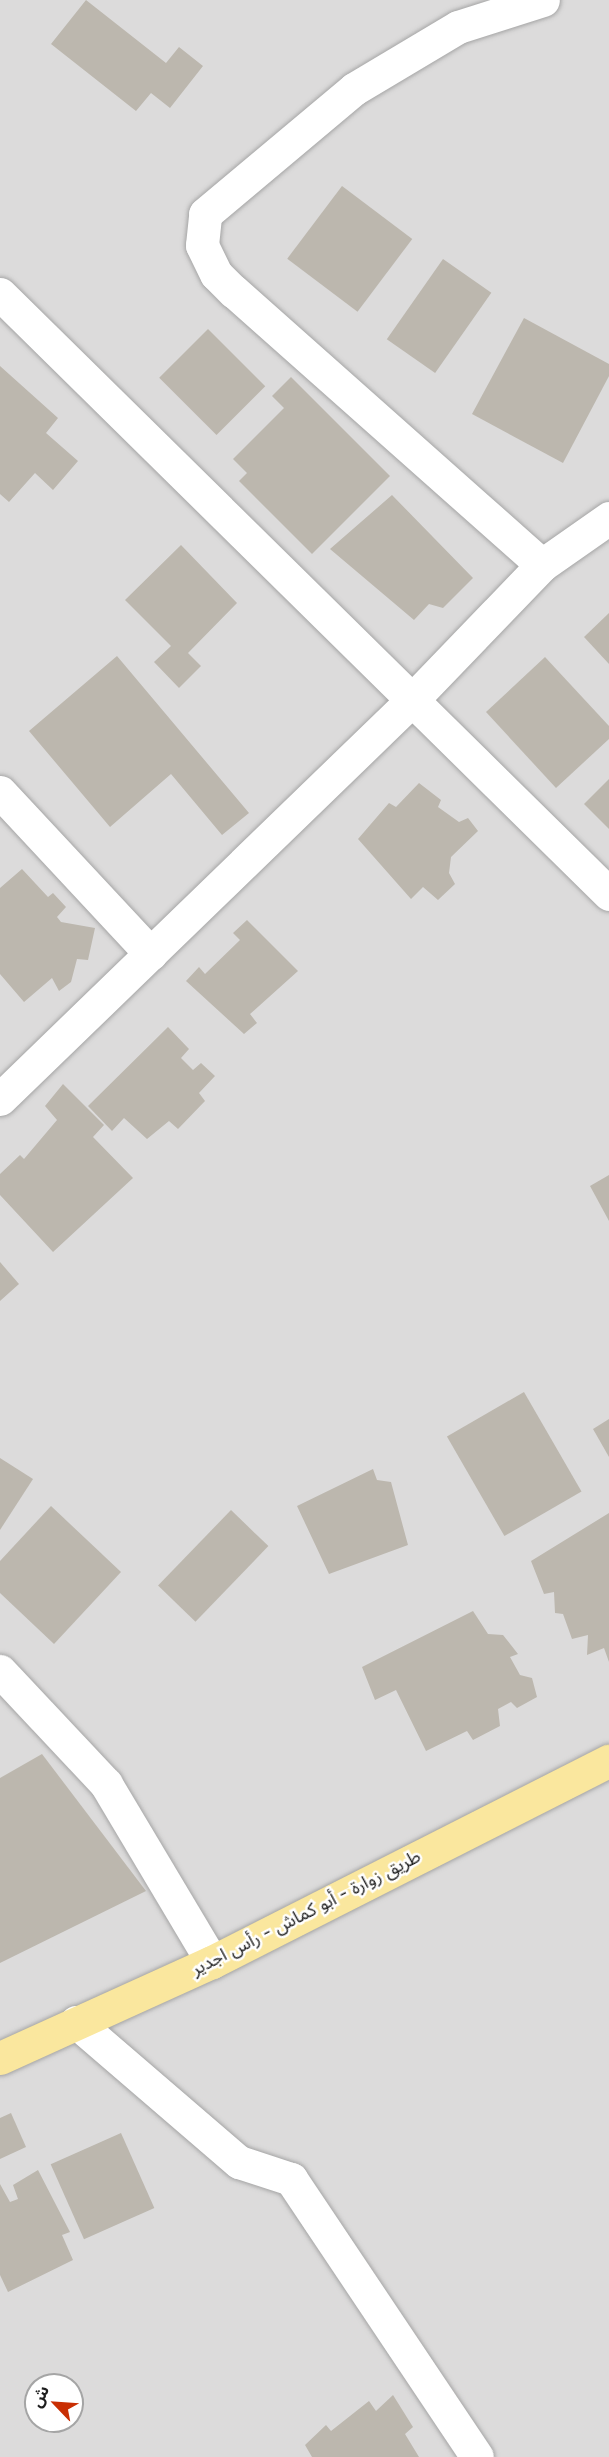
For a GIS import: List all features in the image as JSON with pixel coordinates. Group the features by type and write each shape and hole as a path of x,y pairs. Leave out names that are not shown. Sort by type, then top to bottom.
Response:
{"main road":[{"name":"طريق زوارة - أبو كماش - رأس اجدير","path":"0,2058 212,1962 609,1761"}],"street":[{"path":"542,565 234,292 216,274 201,244 205,214 354,89 458,27 543,0"},
{"path":"0,294 609,894"},
{"path":"0,1099 412,699 542,565 609,518"},
{"path":"0,792 151,954"},
{"path":"0,1671 106,1784 212,1962"},
{"path":"76,2022 239,2162 291,2179 477,2457"}],"shaded area":[{"path":"0,0 609,0 609,2457 0,2457"}],"building":[{"path":"86,0 166,63 179,47 203,66 170,108 151,93 136,111 51,44"},
{"path":"342,186 412,239 358,312 287,259"},
{"path":"443,259 491,293 435,373 387,339"},
{"path":"524,318 609,364 609,376 563,463 472,414"},
{"path":"208,329 265,386 216,435 159,378"},
{"path":"0,366 58,418 46,433 78,461 53,490 35,473 9,502 0,494"},
{"path":"291,377 390,476 312,554 239,481 247,473 233,459 284,408 272,396"},
{"path":"392,495 473,578 443,608 429,604 414,620 330,549"},
{"path":"181,545 237,603 188,653 201,666 179,688 154,662 171,646 125,600"},
{"path":"609,613 609,664 584,637"},
{"path":"117,656 249,813 222,835 171,774 110,827 29,731"},
{"path":"545,657 609,726 609,739 556,788 486,712"},
{"path":"609,779 609,829 584,804"},
{"path":"419,783 441,800 438,807 459,822 468,818 478,831 451,857 449,873 455,884 438,900 423,887 411,899 358,839 389,803 396,807"},
{"path":"22,869 48,897 53,893 66,907 57,917 61,922 95,928 88,960 77,959 71,982 59,991 52,978 24,1002 0,974 0,888"},
{"path":"247,920 298,971 250,1014 257,1023 244,1034 186,981 199,967 205,974 240,940 233,933"},
{"path":"168,1027 189,1049 181,1058 193,1070 201,1063 215,1076 199,1093 205,1101 178,1129 169,1121 147,1139 124,1118 112,1131 88,1106"},
{"path":"63,1084 104,1125 93,1137 133,1178 53,1252 0,1195 0,1174 20,1155 24,1159 57,1120 45,1106"},
{"path":"609,1175 609,1221 590,1186"},
{"path":"0,1262 19,1284 0,1301"},
{"path":"524,1392 582,1492 504,1536 447,1436"},
{"path":"609,1419 609,1457 593,1429"},
{"path":"0,1458 33,1479 0,1530"},
{"path":"373,1469 377,1480 391,1482 408,1545 329,1574 297,1506"},
{"path":"51,1506 121,1572 54,1644 0,1593 0,1561"},
{"path":"231,1510 268,1546 195,1622 158,1586"},
{"path":"609,1513 609,1662 604,1648 587,1655 588,1635 572,1639 563,1614 555,1613 554,1592 544,1594 531,1561"},
{"path":"473,1611 488,1634 503,1635 518,1654 510,1657 520,1675 532,1678 537,1697 517,1708 511,1702 498,1709 500,1726 473,1740 467,1731 426,1751 396,1690 375,1700 362,1667"},
{"path":"42,1754 146,1891 0,1963 0,1778"},
{"path":"11,2113 26,2147 0,2159 0,2118"},
{"path":"121,2133 154,2208 84,2239 51,2164"},
{"path":"38,2170 70,2232 62,2235 73,2260 8,2292 0,2275 0,2184 10,2202 18,2199 13,2185"},
{"path":"393,2395 413,2427 405,2434 419,2457 312,2457 305,2445 326,2425 331,2431 369,2401 376,2411"}]}
